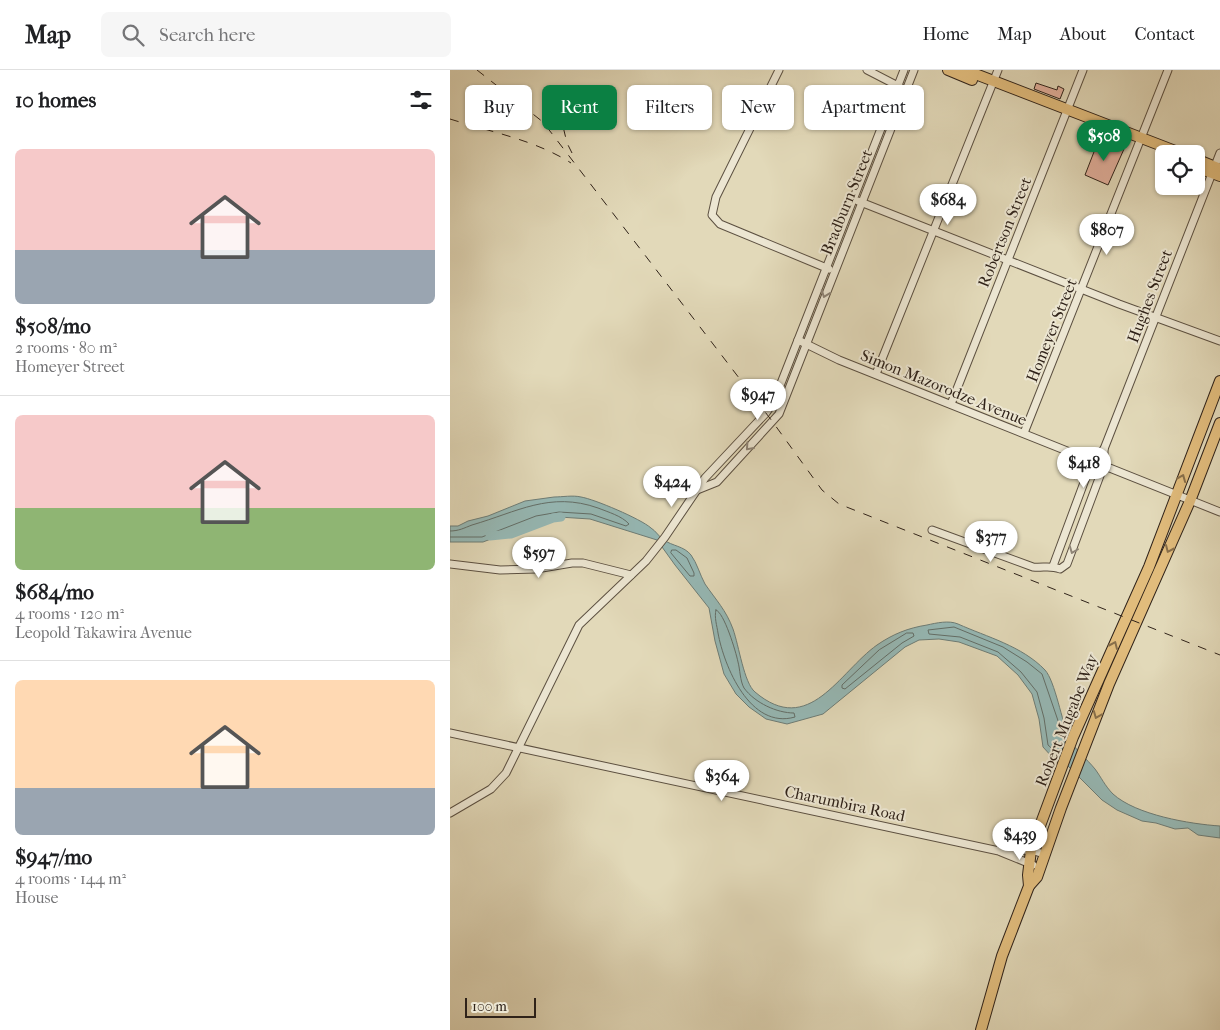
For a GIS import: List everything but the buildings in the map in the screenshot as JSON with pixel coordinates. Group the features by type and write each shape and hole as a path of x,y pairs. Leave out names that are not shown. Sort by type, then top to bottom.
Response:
{"highway":[{"path":"948,70 992,84 1155,146"},
{"path":"965,70 992,84"},
{"path":"1140,141 1155,149"},
{"path":"1205,164 1217,171"},
{"name":"Robert Mugabe Way","path":"1029,886 1029,864 1032,850 1060,772 1073,738 1149,567 1220,381"},
{"name":"Robert Mugabe Way","path":"1029,886 1037,877 1039,867 1085,744 1136,622 1190,501 1220,422"},
{"path":"981,1030 996,973 1029,886"}],"street":[{"path":"779,70 716,197 712,214 720,224 834,271"},
{"path":"867,70 898,85"},
{"name":"Bradburn Street","path":"898,85 904,70"},
{"name":"Bradburn Street","path":"908,85 914,70"},
{"path":"876,374 998,70"},
{"name":"Robertson Street","path":"952,404 1083,70"},
{"name":"Homeyer Street","path":"1024,433 1168,70"},
{"name":"Bradburn Street","path":"450,813 501,780 538,712 579,625 658,547 696,490 766,413 774,401 880,130"},
{"name":"Bradburn Street","path":"696,490 717,482 779,414 890,130"},
{"name":"Hughes Street","path":"1104,449 1155,317 1217,171 1220,153"},
{"path":"853,199 1220,341"},
{"name":"Simon Mazorodze Avenue","path":"798,340 807,346 1220,512"},
{"path":"1053,566 1092,461 1104,449"},
{"path":"932,530 1033,566 1062,568 1068,564 1104,466 1104,449"},
{"path":"1072,516 1084,521"},
{"path":"450,564 500,570 536,569 583,563 631,575"},
{"name":"Charumbira Road","path":"450,733 999,851 1039,867"},
{"name":"Charumbira Road","path":"999,851 1032,850 1044,854"}],"water":[{"path":"578,496 606,505 646,524 664,540 688,552 705,584 721,605 730,622 751,687 755,692 774,704 792,708 807,704 822,696 863,657 889,638 920,626 951,622 1015,648 1045,670 1052,683 1071,742 1095,769 1113,794 1135,808 1149,813 1179,821 1220,826 1220,838 1198,835 1188,828 1175,829 1142,821 1117,810 1102,800 1067,765 1053,758 1043,747 1039,719 1032,694 1018,675 997,656 959,642 939,639 919,640 905,647 823,714 787,724 766,719 749,707 736,694 724,674 709,608 657,540 590,519 559,517 538,521 483,542 450,542 450,526 458,526 468,521 488,516 525,501"}],"waterway":[{"path":"490,536 511,534 553,518 561,517"}],"railway":[{"path":"477,70 543,122 772,421 822,490 839,504 1220,655"},
{"path":"450,119 528,142 571,163"},
{"path":"564,130 572,153"}]}
